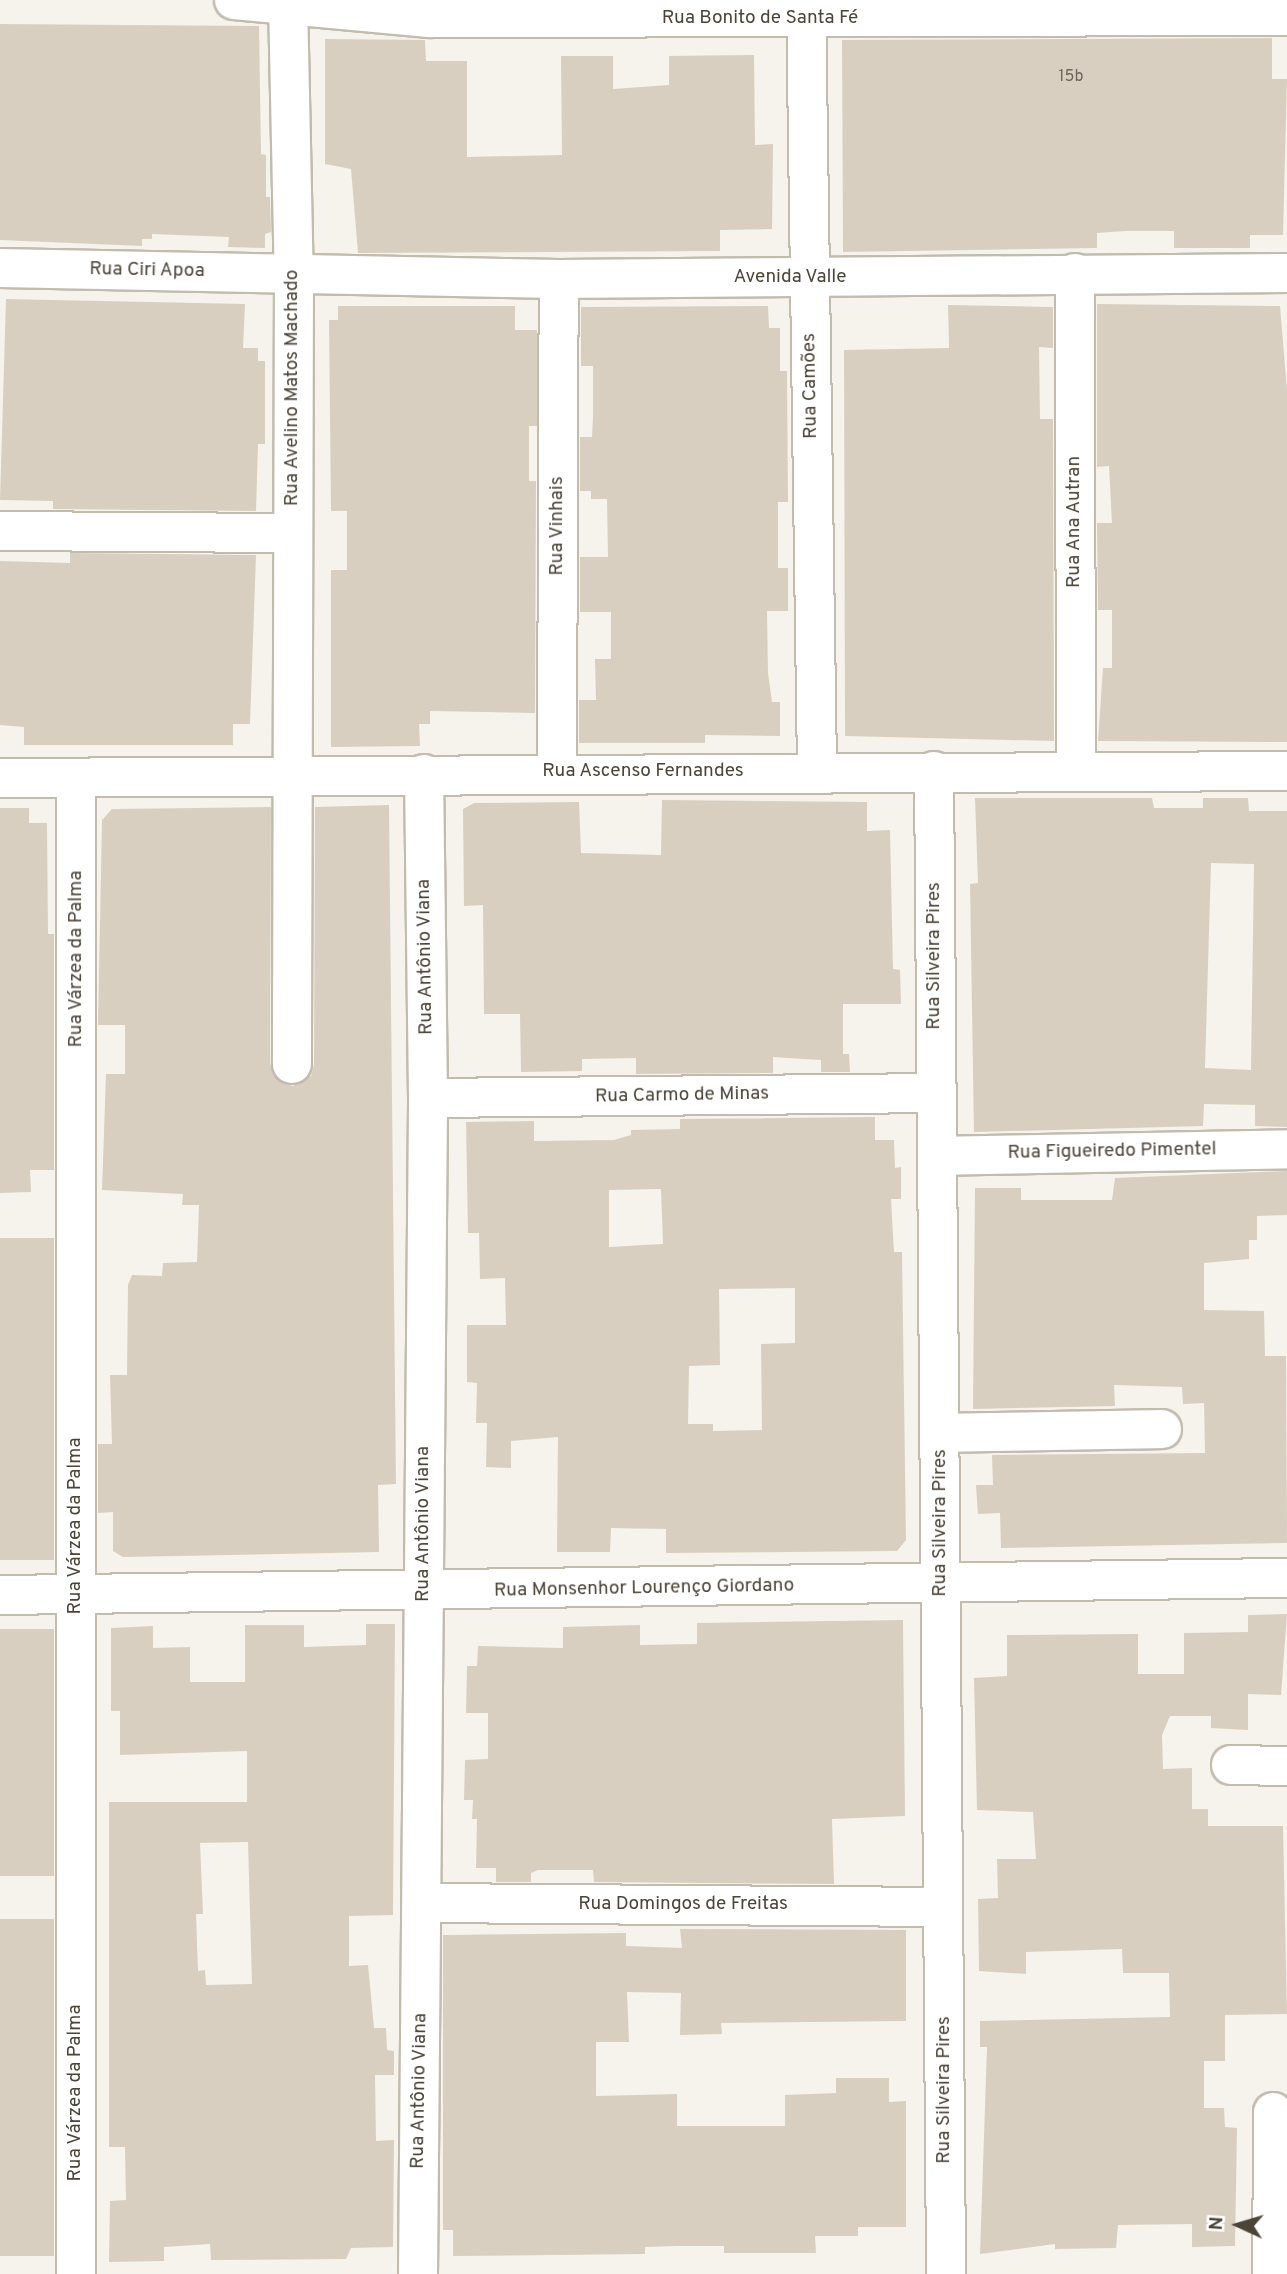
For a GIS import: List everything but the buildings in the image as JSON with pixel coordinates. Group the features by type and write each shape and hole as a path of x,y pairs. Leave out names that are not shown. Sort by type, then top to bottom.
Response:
{"street":[{"name":"Rua Bonito de Santa Fé","path":"234,0 288,2 429,18 806,10 1287,16"},
{"name":"Rua Avelino Matos Machado","path":"288,2 294,275 292,1064"},
{"name":"Rua Camões","path":"806,10 817,772"},
{"name":"Rua Ciri Apoa","path":"0,268 294,275"},
{"name":"Rua Ana Autran","path":"1075,273 1076,771"},
{"name":"Avenida Valle","path":"294,275 559,279 1287,273"},
{"name":"Rua Vinhais","path":"557,773 559,279"},
{"path":"0,531 293,533"},
{"name":"Rua Silveira Pires","path":"934,771 946,2274"},
{"name":"Rua Ascenso Fernandes","path":"0,779 557,773 1287,771"},
{"name":"Rua Antônio Viana","path":"418,2274 428,1098 424,774"},
{"name":"Rua Várzea da Palma","path":"76,778 76,2274"},
{"name":"Rua Carmo de Minas","path":"428,1098 936,1093"},
{"name":"Rua Figueiredo Pimentel","path":"938,1156 1287,1149"},
{"path":"941,1433 1162,1429"},
{"name":"Rua Monsenhor Lourenço Giordano","path":"0,1595 423,1592 1287,1578"},
{"path":"1231,1765 1287,1766"},
{"name":"Rua Domingos de Freitas","path":"422,1903 943,1907"},
{"path":"1272,2274 1273,2112"}]}
